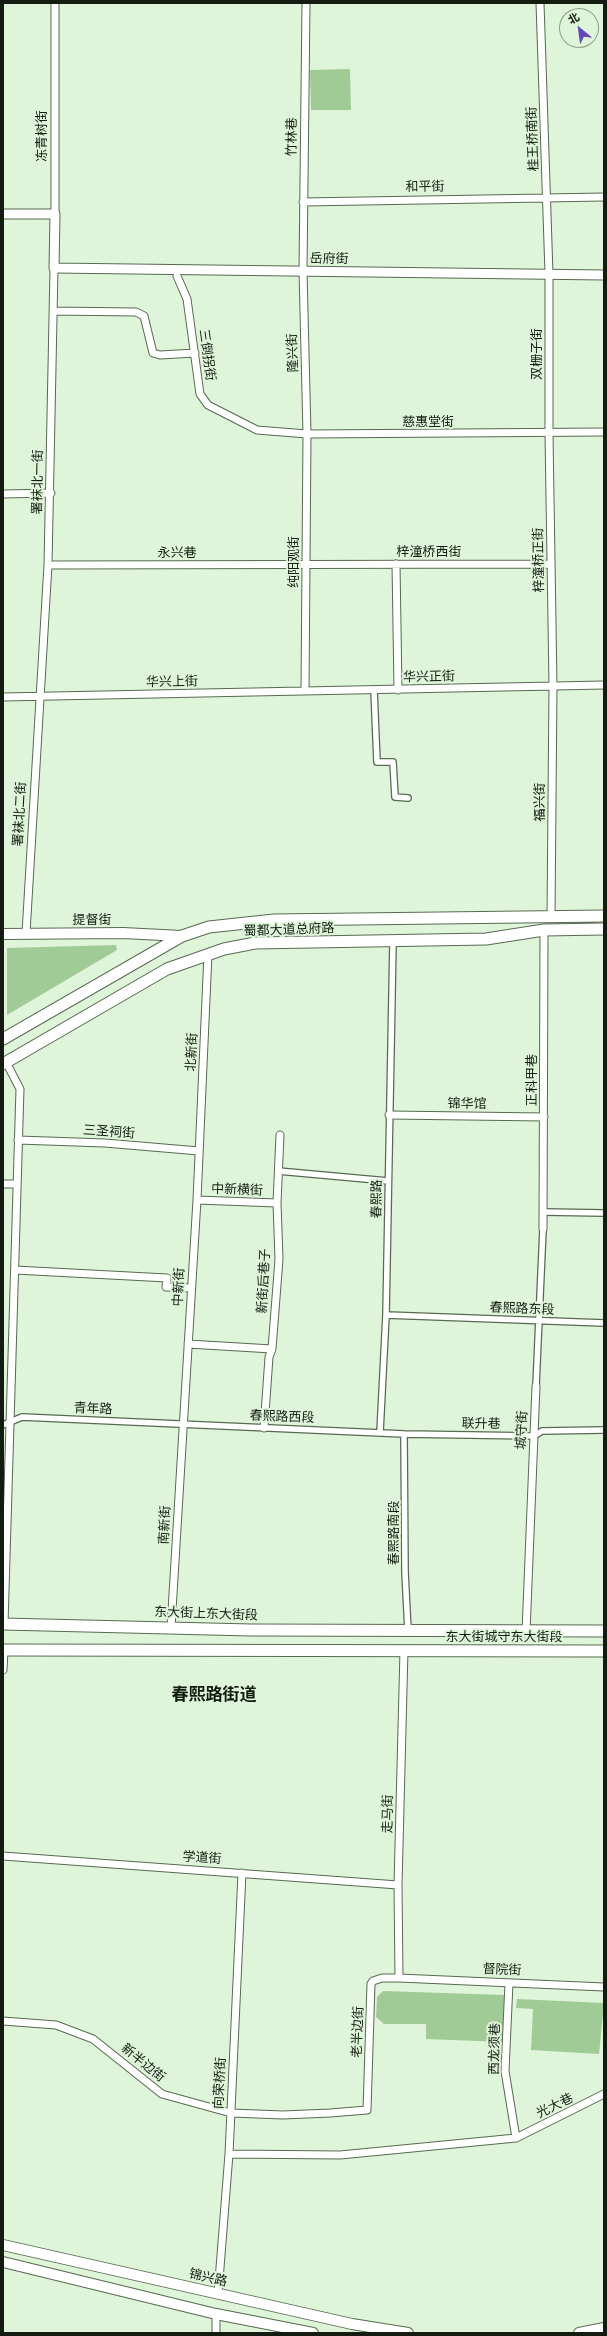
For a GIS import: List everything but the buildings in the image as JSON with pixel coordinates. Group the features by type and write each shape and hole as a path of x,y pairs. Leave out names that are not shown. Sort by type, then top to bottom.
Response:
{"main road":[{"name":"蜀都大道总府路","path":"3,1039 182,936 209,927 243,922 604,916"},
{"name":"蜀都大道总府路","path":"5,1063 167,969 208,954 255,943 486,939 544,930 604,929"},
{"name":"提督街","path":"3,934 123,933 182,936"},
{"name":"东大街上东大街段","path":"3,1624 408,1631"},
{"name":"东大街城守东大街段","path":"408,1631 604,1631"},
{"path":"3,1650 404,1650"},
{"name":"东大街城守东大街段","path":"404,1650 604,1651"},
{"name":"锦兴路","path":"3,2245 352,2324 408,2333"},
{"path":"3,2262 216,2314 313,2333"},
{"path":"579,2333 604,2328"}],"street":[{"name":"冻青树街","path":"54,268 55,3"},
{"name":"竹林巷","path":"303,271 306,3"},
{"name":"桂王桥南街","path":"540,3 549,274"},
{"name":"和平街","path":"304,202 604,196"},
{"path":"3,214 55,214"},
{"name":"岳府街","path":"54,268 604,275"},
{"name":"署袜北一街","path":"39,697 48,565 51,493 54,268"},
{"name":"隆兴街","path":"303,271 307,434"},
{"name":"双栅子街","path":"549,274 549,434"},
{"name":"三倒拐街","path":"177,276 187,298 200,394 208,404 257,430 307,434"},
{"path":"53,310 136,312 144,316 153,353 160,355 195,353"},
{"name":"慈惠堂街","path":"307,434 549,434 604,432"},
{"name":"纯阳观街","path":"305,691 307,434"},
{"name":"梓潼桥正街","path":"549,434 553,686"},
{"path":"3,494 51,493"},
{"name":"梓潼桥西街","path":"306,564 551,564"},
{"name":"永兴巷","path":"48,565 306,564"},
{"path":"396,564 398,690"},
{"name":"福兴街","path":"551,917 553,686"},
{"name":"华兴正街","path":"305,691 604,686"},
{"path":"374,690 377,762 393,762 395,797 408,798"},
{"name":"华兴上街","path":"3,697 305,691"},
{"name":"署袜北二街","path":"26,933 39,697"},
{"name":"正科甲巷","path":"543,1229 544,930"},
{"name":"春熙路","path":"380,1432 386,1315 393,941"},
{"name":"北新街","path":"199,1151 208,954"},
{"path":"3,1624 11,1423 20,1089 5,1063"},
{"name":"锦华馆","path":"389,1115 544,1117"},
{"name":"新街后巷子","path":"264,1428 279,1259 277,1203 280,1135"},
{"name":"三圣祠街","path":"18,1140 104,1143 199,1151"},
{"name":"中新街","path":"183,1424 199,1151"},
{"path":"278,1171 388,1181"},
{"path":"3,1184 17,1184"},
{"name":"中新横街","path":"197,1200 277,1203"},
{"path":"544,1212 604,1213"},
{"name":"城守街","path":"526,1632 543,1229"},
{"path":"15,1270 167,1278 166,1287 191,1288"},
{"name":"春熙路东段","path":"386,1315 604,1323"},
{"path":"188,1344 272,1349"},
{"name":"青年路","path":"3,1425 11,1423 22,1417 183,1424"},
{"name":"春熙路西段","path":"183,1424 380,1432"},
{"name":"南新街","path":"171,1627 183,1424"},
{"name":"联升巷","path":"404,1434 534,1436 542,1431 604,1430"},
{"path":"380,1432 404,1434"},
{"name":"春熙路南段","path":"404,1434 405,1572 408,1631"},
{"path":"3,1650 3,1670"},
{"name":"走马街","path":"399,1978 398,1885 404,1650"},
{"name":"学道街","path":"3,1856 398,1885"},
{"name":"向荣桥街","path":"218,2294 229,2154 242,1873"},
{"name":"老半边街","path":"367,2110 371,1984 373,1980 382,1978 399,1978"},
{"name":"督院街","path":"399,1978 604,1987"},
{"name":"西龙须巷","path":"509,1983 505,2071 516,2138"},
{"name":"新半边街","path":"3,2020 56,2025 94,2039 162,2094 231,2113 283,2115 367,2110"},
{"name":"光大巷","path":"516,2138 604,2094"},
{"path":"229,2154 340,2155 516,2138"},
{"path":"216,2314 216,2333"}],"green space":[{"path":"350,69 351,110 311,110 310,70"},
{"path":"116,945 117,950 7,1015 7,948"},
{"path":"383,1991 505,1995 503,2042 426,2039 426,2024 384,2024 376,2017 377,1997"},
{"path":"517,1999 604,2003 599,2054 531,2050 533,2009 516,2008"}],"district":[{"name":"春熙路街道","path":"214,1695"}]}
